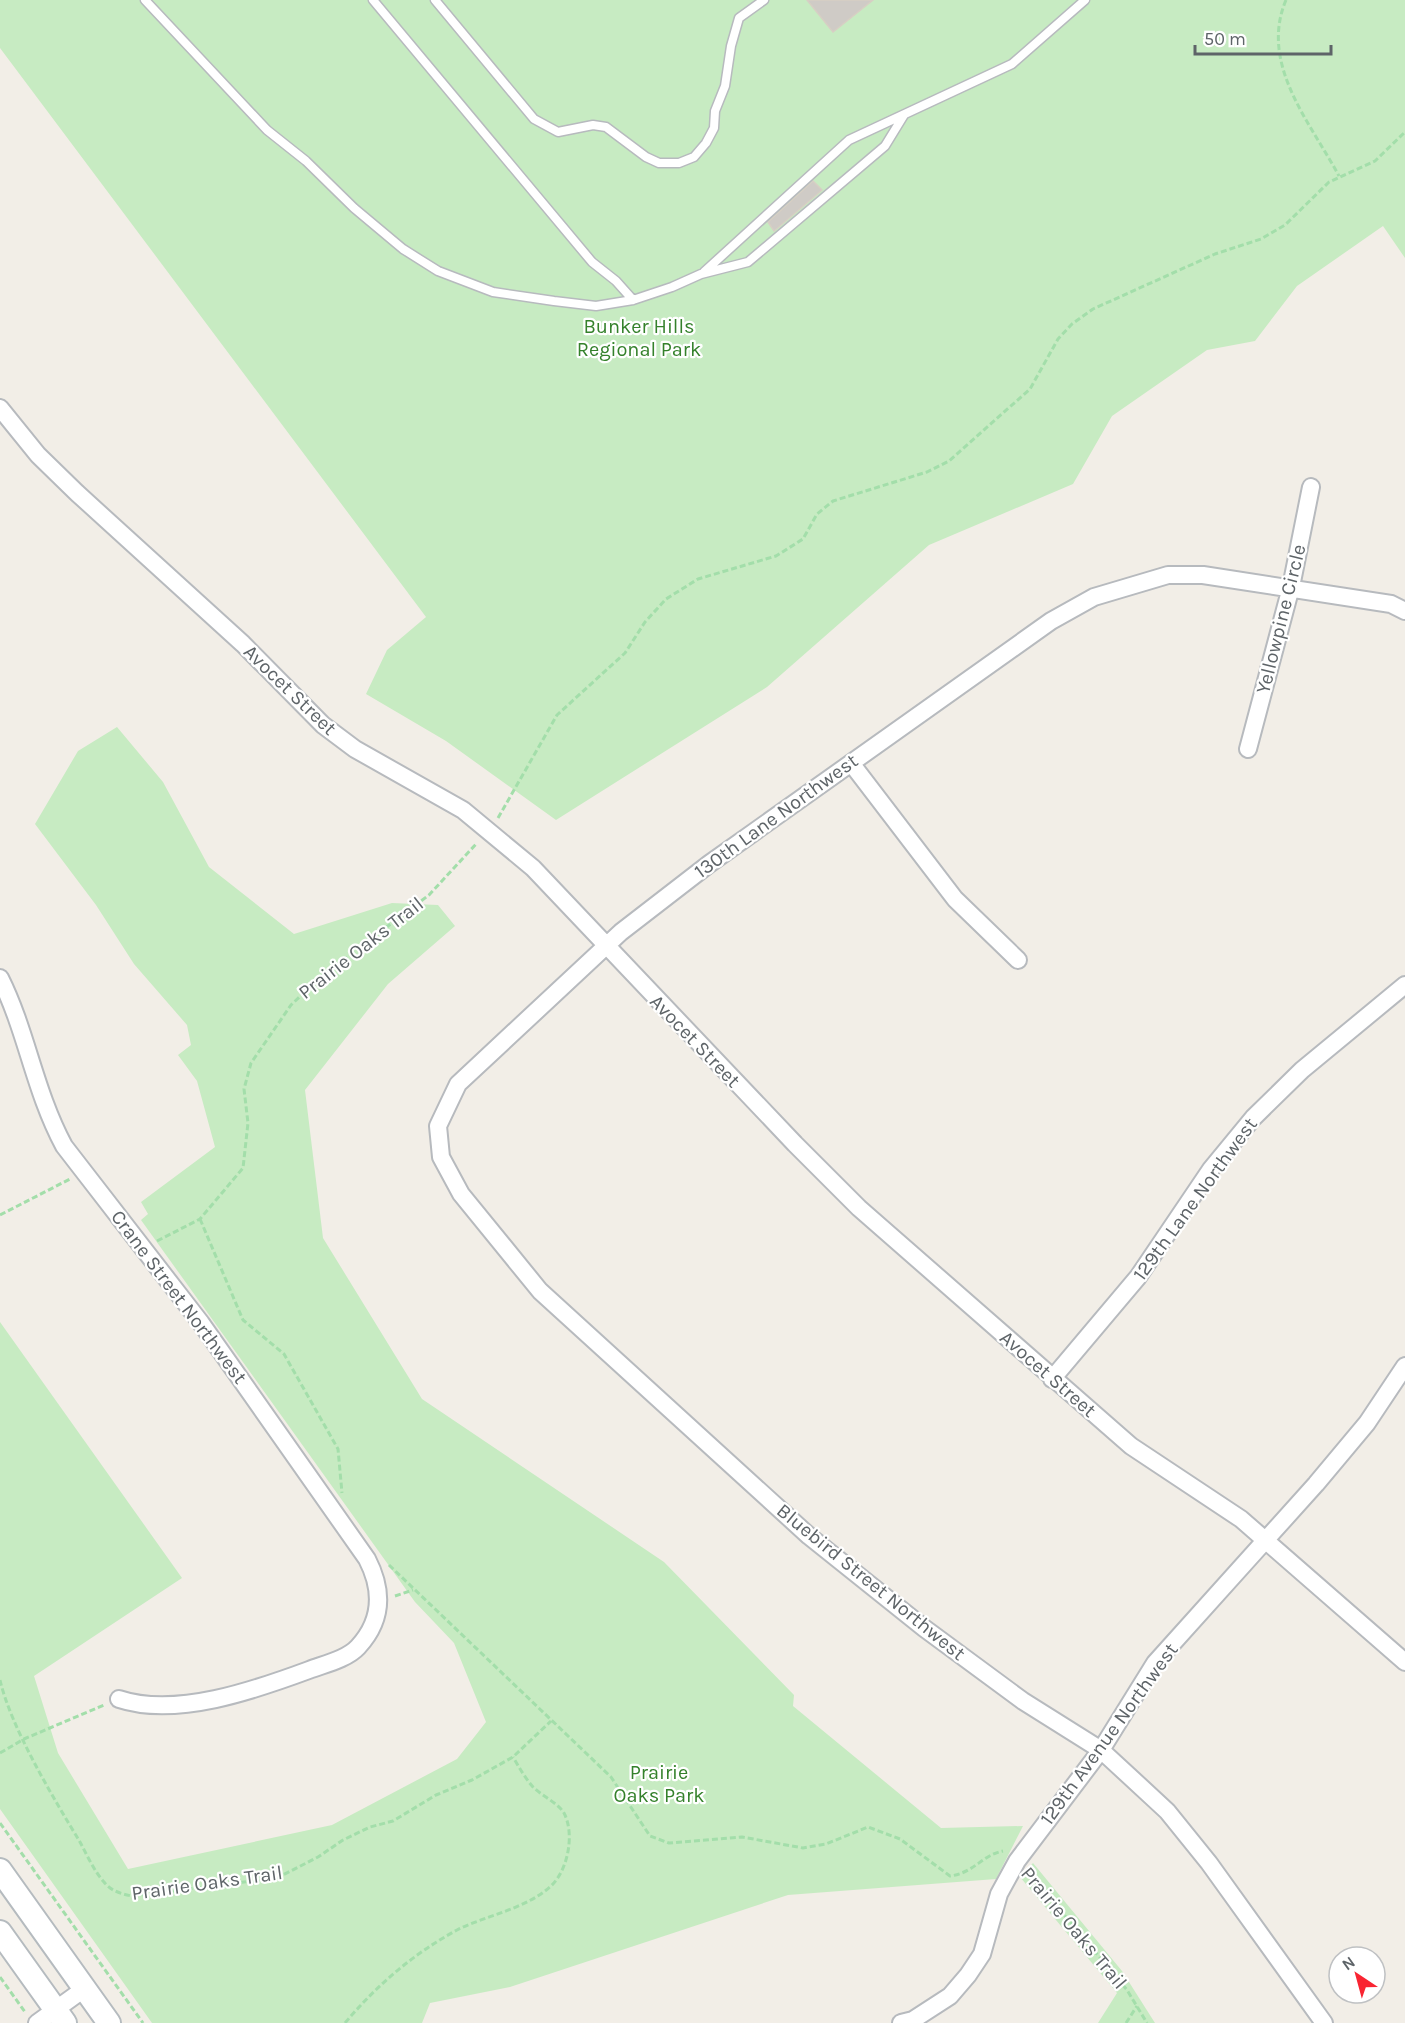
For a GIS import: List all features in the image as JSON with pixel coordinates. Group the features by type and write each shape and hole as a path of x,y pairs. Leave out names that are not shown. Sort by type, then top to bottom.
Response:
{"main road":[{"path":"0,1870 109,2023"},
{"path":"0,1932 60,2016"}],"street":[{"name":"Avocet Street","path":"0,408 38,455 76,493 243,644 322,725 355,749 462,810 533,868 605,946 859,1208 1131,1446 1241,1519 1405,1662"},
{"name":"Yellowpine Circle","path":"1248,749 1291,587 1311,488"},
{"name":"130th Lane Northwest","path":"438,1126 458,1084 605,946 664,897 1051,621 1094,597 1168,575 1203,575 1391,604 1405,611"},
{"path":"851,763 955,899 1018,960"},
{"name":"Crane Street Northwest","path":"0,978 19,1023 48,1115 64,1146 201,1323 354,1539 375,1574 379,1604 376,1620 357,1649 340,1658 290,1677 208,1700 139,1705 119,1699"},
{"name":"129th Lane Northwest","path":"1052,1379 1138,1277 1211,1169 1253,1118 1302,1070 1405,985"},
{"name":"Bluebird Street Northwest","path":"438,1126 441,1157 461,1194 540,1291 809,1536 924,1628 1014,1695 1101,1750 1167,1811 1209,1863 1324,2023"},
{"name":"129th Avenue Northwest","path":"901,2023 913,2020 950,1996 968,1975 982,1954 999,1894 1017,1860 1101,1750 1155,1663 1267,1541 1367,1423 1405,1365"},
{"path":"32,2019 60,2016 84,1989"}],"lane":[{"path":"144,0 267,130 306,161 385,235 438,271 493,292 596,306 633,300 701,274 748,262 885,146 904,115"},
{"path":"373,0 592,262 616,281 633,300"},
{"path":"435,0 534,119 558,132 593,125 606,127 646,157 659,163 679,162 693,157 706,143 714,128 715,111 724,86 731,46 740,18 764,0"},
{"path":"701,274 849,140 1012,64 1085,0"}],"path":[{"path":"1286,0 1277,38 1287,84 1339,176"},
{"path":"501,814 557,715 625,653 645,622 666,599 698,579 776,556 788,550 803,539 817,514 833,501 927,472 949,461 1030,389 1058,339 1072,324 1093,309 1215,254 1261,238 1285,225 1329,182 1375,161 1405,132"},
{"name":"Prairie Oaks Trail","path":"142,1248 200,1219 243,1168 248,1123 244,1089 251,1063 291,1005 318,979 429,895 475,845"},
{"path":"0,1215 61,1184 82,1170"},
{"path":"200,1219 243,1320 284,1354 338,1449 343,1496"},
{"name":"Prairie Oaks Trail","path":"384,1558 410,1588 611,1777 650,1836 669,1843 742,1837 803,1848 826,1844 868,1827 900,1839 950,1876 961,1875 975,1868 987,1856 1002,1850 1027,1866 1127,1990 1147,2023"},
{"name":"Prairie Oaks Trail","path":"0,1680 24,1739 63,1815 103,1882 119,1893 132,1896 278,1878 318,1857 343,1840 370,1827 393,1821 436,1795 472,1780 513,1757 551,1721"},
{"path":"0,1753 24,1739 119,1699"},
{"path":"345,2023 370,1993 412,1958 457,1930 536,1898 553,1884 564,1868 568,1827 563,1812 534,1788 513,1757"},
{"path":"0,1823 143,2023"},
{"path":"0,1977 32,2019"},
{"name":"Prairie Oaks Trail","path":"1126,2023 1137,2007"}],"green space":[{"name":"Bunker Hills Regional Park","path":"0,0 1405,0 1405,258 1383,226 1297,286 1255,341 1207,350 1112,416 1073,484 929,545 767,687 556,820 446,741 366,694 387,650 426,617 0,48"},
{"name":"Prairie Oaks Park","path":"117,727 163,782 209,867 294,934 392,903 438,905 455,926 388,984 305,1090 323,1238 422,1399 664,1562 794,1695 793,1706 941,1828 1023,1826 996,1879 788,1895 510,1987 430,2003 422,2023 152,2023 0,1809 0,1322 182,1578 34,1676 58,1753 128,1869 332,1825 457,1759 486,1722 454,1643 415,1602 141,1220 148,1214 141,1202 215,1147 197,1081 178,1055 191,1045 187,1025 134,964 96,905 35,824 78,751"},
{"path":"1033,1863 1122,1971 1155,2023 1098,2023 1117,1993 1020,1877"}],"building":[{"path":"807,0 873,0 833,32"},
{"path":"813,181 822,190 774,231 768,222"}]}
